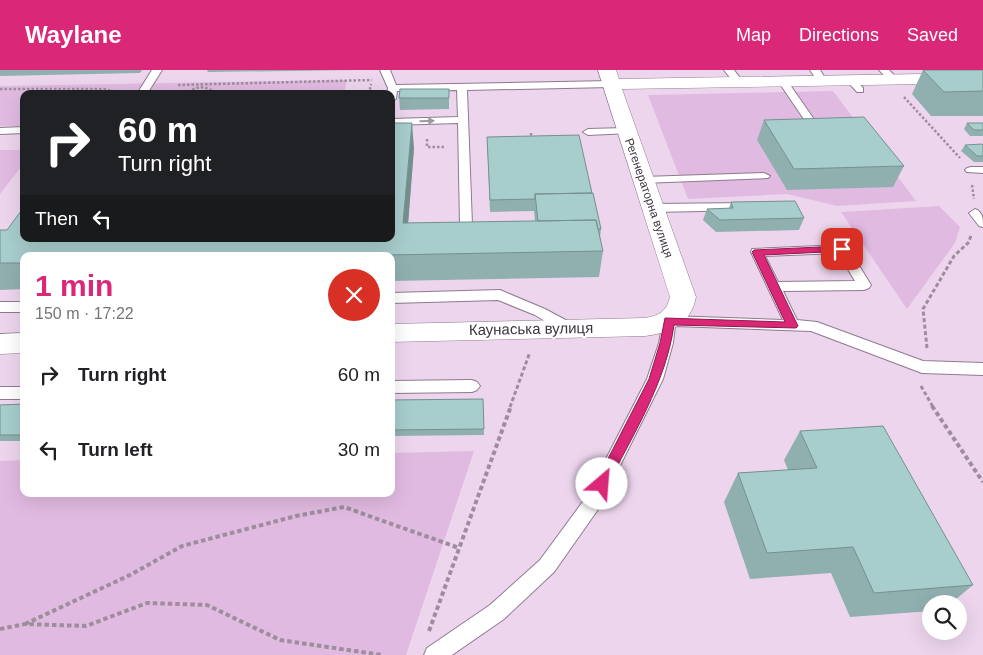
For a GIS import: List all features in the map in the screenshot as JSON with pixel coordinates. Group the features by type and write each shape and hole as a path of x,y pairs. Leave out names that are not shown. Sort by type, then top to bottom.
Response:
{"street":[{"path":"609,77 734,76 783,81 818,75 855,85 892,81 983,78"},
{"name":"Регенераторна вулиця","path":"609,77 683,297 682,306 669,321"},
{"name":"Каунаська вулиця","path":"395,333 645,327 658,326 669,321"},
{"path":"0,344 20,343"}],"lane":[{"path":"144,90 157,70"},
{"path":"385,70 393,88 462,86 609,77"},
{"path":"783,81 817,130"},
{"path":"462,86 466,225"},
{"path":"395,122 462,120"},
{"path":"0,131 20,130"},
{"path":"588,132 626,130"},
{"path":"971,170 983,170"},
{"path":"643,180 764,176"},
{"path":"652,208 760,207"},
{"path":"774,287 864,285 842,249 757,252 792,326"},
{"path":"395,298 500,295 540,312 568,328"},
{"path":"0,307 20,307"},
{"path":"434,655 497,612 547,566 593,502 655,379 666,343 669,321 812,326 922,367 983,369"},
{"path":"395,387 472,386"},
{"path":"0,393 20,393"}],"path":[{"path":"178,85 372,80 370,90"},
{"path":"892,81 971,170 979,218 969,242 954,256 923,309 927,346 922,367 921,389 983,482"},
{"path":"192,90 202,87 211,90"},
{"path":"0,90 108,90"},
{"path":"531,133 532,144"},
{"path":"427,139 428,147 446,146"},
{"path":"427,637 533,345"},
{"path":"25,624 130,575 182,546 296,516 344,507 459,548"},
{"path":"0,629 25,624 86,626 147,603 207,605 280,640 382,655"}],"shaded area":[{"path":"347,80 345,90 20,90 20,126 0,126 0,86"},
{"path":"833,91 916,201 837,206 787,194 688,199 648,95"},
{"path":"0,150 20,150 20,168 0,194"},
{"path":"939,206 960,227 955,243 907,309 841,212"},
{"path":"474,451 406,655 0,655 0,461 20,460 20,497 395,497 395,453"}],"building":[{"path":"923,70 983,70 983,91 944,92"},
{"path":"400,89 449,89 449,98 399,98"},
{"path":"864,117 904,166 794,169 764,120"},
{"path":"395,123 412,123 403,223 596,220 603,251 395,255 395,252 20,252 20,263 0,263 0,230 7,230 20,212 20,242 395,242"},
{"path":"967,123 983,123 983,130 974,130"},
{"path":"579,135 592,193 535,194 535,199 490,200 487,137"},
{"path":"982,144 983,156 977,156 965,145"},
{"path":"593,193 601,229 598,229 596,220 538,221 535,194"},
{"path":"795,201 804,218 720,220 707,209 733,208 731,202"},
{"path":"483,399 484,429 395,430 395,400"},
{"path":"20,404 20,435 0,435 0,405"},
{"path":"883,426 973,585 874,593 853,547 767,553 738,473 817,468 800,431"}],"route":[{"path":"602,484 655,379 666,343 669,321 792,326 757,252 842,249"}]}
